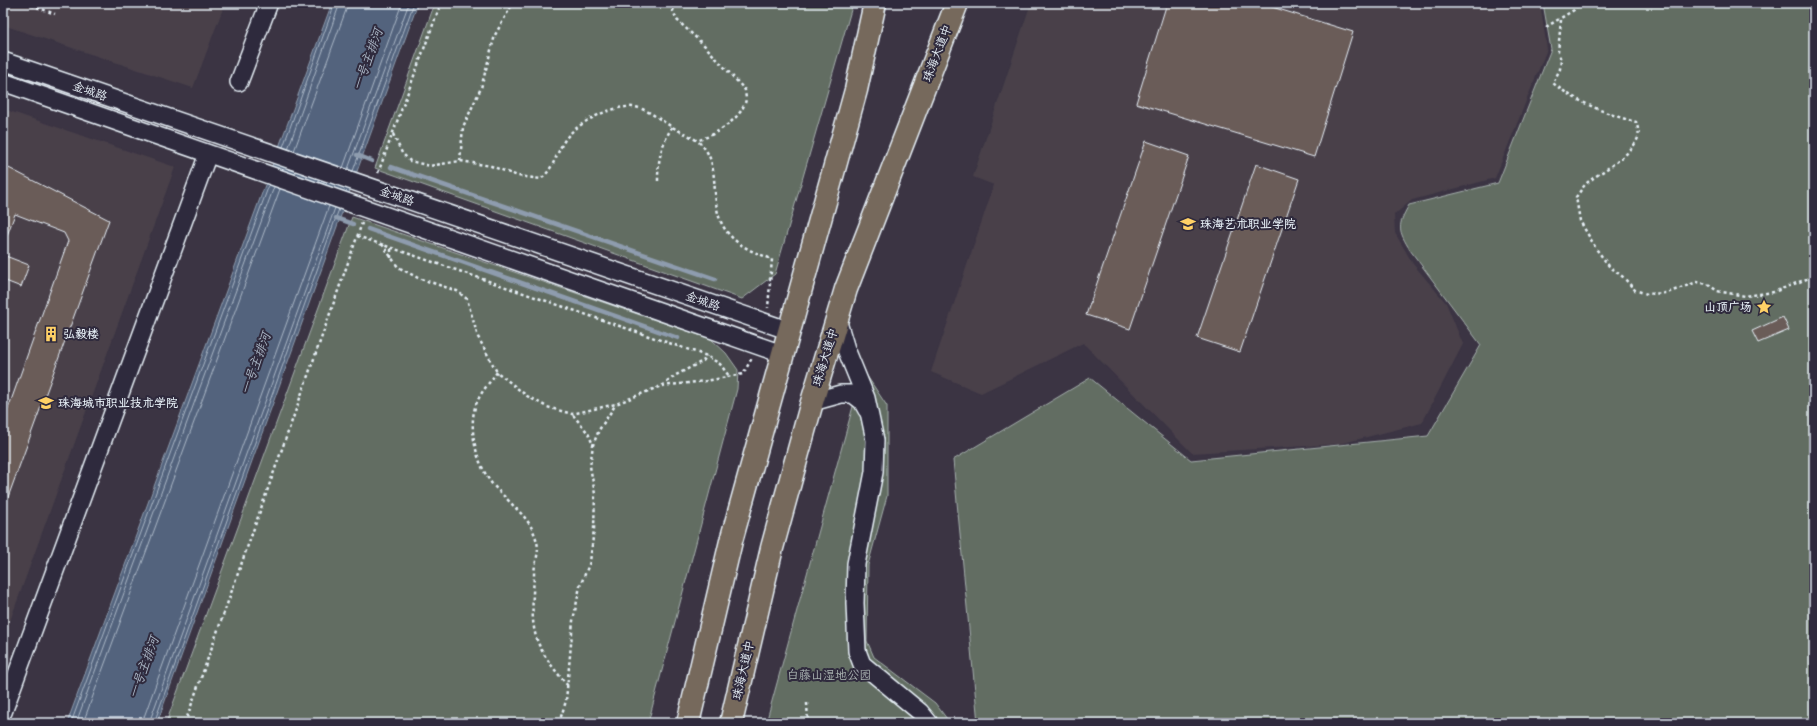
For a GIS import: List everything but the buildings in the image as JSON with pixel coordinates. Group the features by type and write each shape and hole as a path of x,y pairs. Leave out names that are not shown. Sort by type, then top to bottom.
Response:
{"highway":[{"path":"688,723 731,541 856,90 875,3"},
{"name":"珠海大道中","path":"731,723 772,548 836,320 846,289 957,3"}],"street":[{"path":"239,82 268,3"},
{"name":"金城路","path":"3,61 790,331"},
{"name":"金城路","path":"3,82 782,354"},
{"path":"226,160 233,140"},
{"path":"3,712 208,154"},
{"path":"836,320 866,398 875,440 874,472 856,564 855,603 858,651 862,664 920,712 929,723"},
{"path":"812,402 841,394 853,394 862,401 869,413"}],"path":[{"path":"26,3 55,14 44,10"},
{"path":"373,188 441,3"},
{"path":"460,162 463,128 481,88 495,35 513,3"},
{"path":"675,3 673,11 677,20 704,46 745,90 746,99 741,110 721,130 711,136 699,140"},
{"path":"1546,27 1560,20 1574,10 1578,3"},
{"path":"1560,20 1558,52 1561,60 1560,69 1553,83 1565,93 1582,101 1618,117 1636,122 1639,130 1637,140 1628,151 1610,168 1586,183 1576,197 1580,221 1609,266 1636,290 1647,294 1666,293 1697,282 1708,284 1717,291 1746,296 1774,292 1814,276"},
{"path":"392,134 402,153 410,161 430,166 460,162 491,166 518,176 541,179 547,174 563,142 571,132 606,111 622,108 641,108 672,127 699,140 710,160 716,204 723,225 732,238 747,250 772,259 766,323"},
{"path":"658,181 658,161 672,127"},
{"path":"185,723 367,209"},
{"path":"357,236 707,356 720,364 729,376"},
{"path":"382,244 398,267 418,278 457,291 467,299 478,337 497,372 527,396 547,407 572,414 616,404 661,386 676,375 703,361 707,356"},
{"path":"391,248 391,258"},
{"path":"497,372 476,403 473,424 475,445 479,462 490,480 524,515 534,532 538,549 534,572 532,606 534,627 540,647 546,659 568,686"},
{"path":"661,386 706,381 743,374"},
{"path":"559,723 566,701 573,621 580,586 590,562 594,529 595,494 590,466 593,445 599,430 616,404"},
{"path":"572,414 588,433 593,445"},
{"path":"807,703 808,723"}],"shaded area":[{"path":"3,3 225,3 193,88 3,25"},
{"name":"珠海艺术职业学院","path":"1031,3 1540,3 1547,49 1495,178 1412,200 1394,215 1395,233 1413,264 1446,303 1463,344 1422,423 1339,444 1192,453 1083,343 981,393 931,372 994,185 973,177"},
{"name":"珠海城市职业技术学院","path":"3,109 175,167 3,640"}],"green space":[{"path":"435,3 853,3 775,274 742,299 375,168"},
{"path":"1543,3 1814,3 1814,723 978,723 953,460 1090,378 1191,460 1428,436 1481,345 1410,250 1401,233 1400,228 1402,218 1409,205 1498,183 1551,49"},
{"path":"352,217 711,339 726,353 738,370 737,389 648,723 166,723"},
{"name":"白藤山湿地公园","path":"863,370 887,406 887,496 868,565 867,641 874,657 935,703 950,723 766,723"}],"water":[{"name":"一号主排河","path":"332,3 418,3 157,723 67,723"}],"waterway":[{"path":"357,155 372,161"},
{"path":"391,167 715,279"},
{"path":"336,218 353,224"},
{"path":"368,229 678,338"}],"place":[{"name":"珠海艺术职业学院","path":"1188,224"},
{"name":"山顶广场","path":"1764,307"},
{"name":"弘毅楼","path":"51,334"},
{"name":"珠海城市职业技术学院","path":"46,403"}]}
